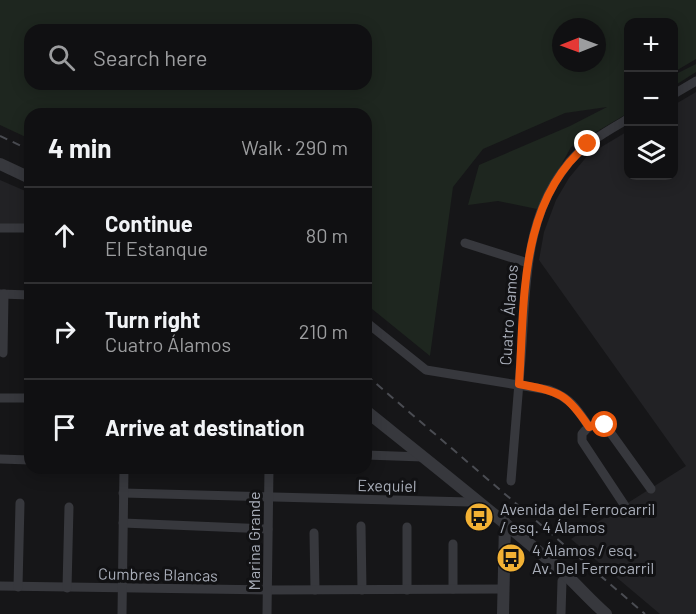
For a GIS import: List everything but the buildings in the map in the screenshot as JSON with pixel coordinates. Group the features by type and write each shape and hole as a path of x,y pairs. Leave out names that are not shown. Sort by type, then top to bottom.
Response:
{"street":[{"path":"678,92 696,81"},
{"name":"Cuatro Álamos","path":"511,481 528,263 533,236 542,209 562,170 588,144 624,122"},
{"path":"0,164 24,175"},
{"path":"0,228 24,228"},
{"path":"465,243 528,263"},
{"path":"3,353 2,294 24,295"},
{"path":"372,327 426,370 519,384 561,394 575,406 589,427"},
{"path":"0,398 24,398"},
{"path":"372,416 449,476 562,581 583,594"},
{"path":"625,506 582,441 582,434 589,427 598,423 605,425 651,489"},
{"path":"372,455 423,457 436,472 470,502 566,575 606,614"},
{"path":"0,459 24,460"},
{"path":"122,614 124,474"},
{"name":"Marina Grande","path":"267,614 269,474"},
{"name":"Exequiel","path":"123,494 470,502"},
{"path":"18,587 20,503"},
{"path":"67,588 69,507"},
{"path":"123,523 268,529"},
{"path":"361,526 362,590"},
{"path":"407,527 407,590"},
{"path":"503,614 504,527"},
{"path":"314,533 315,590"},
{"path":"453,544 453,589"},
{"path":"561,614 562,581"},
{"name":"Cumbres Blancas","path":"0,586 268,590 503,589"}],"shaded area":[{"path":"0,0 696,0 696,59 678,70 678,18 624,18 624,115 571,147 537,209 498,201 468,205 479,165 570,126 607,107 565,113 483,149 453,187 430,356 372,309 372,108 24,108 24,136 0,125"},
{"path":"696,64 696,72 678,83 678,73"},
{"path":"696,92 696,614 660,614 571,539 686,466 539,260 544,232 556,200 569,178 588,155 624,133 624,180 678,180 678,103"},
{"path":"0,180 24,190 24,226 0,226"}],"railway":[{"path":"0,136 24,147"},
{"path":"372,380 645,614"}],"place":[{"name":"Avenida del Ferrocarril / esq. 4 Álamos","path":"479,517"},
{"name":"4 Álamos / esq. Av. Del Ferrocarril","path":"511,558"}],"route":[{"path":"588,144 562,170 542,209 533,236 528,263 519,384 561,394 575,406 589,427 598,423 605,425"}]}
